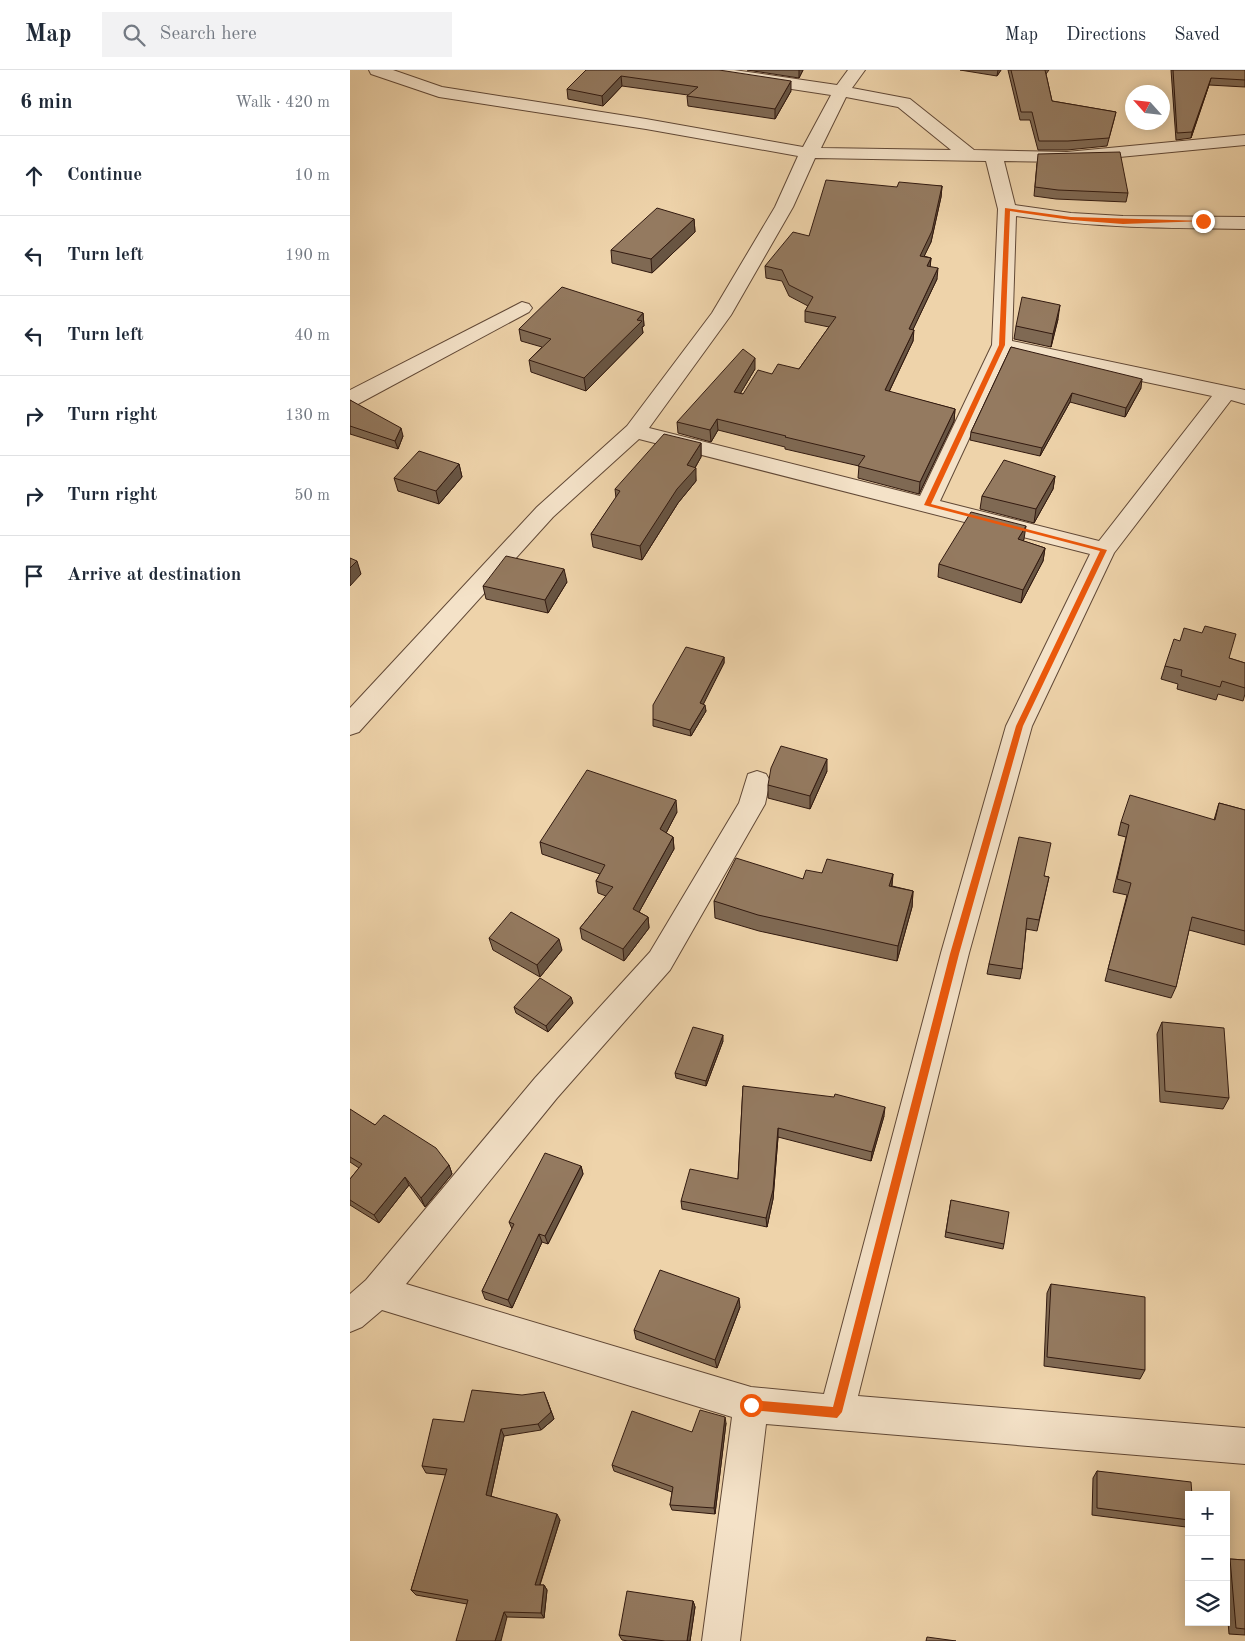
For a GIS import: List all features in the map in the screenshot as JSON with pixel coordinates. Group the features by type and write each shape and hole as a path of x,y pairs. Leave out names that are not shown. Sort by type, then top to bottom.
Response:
{"street":[{"path":"377,70 438,92 646,124 809,154 1067,157 1245,140"},
{"path":"700,70 841,91 904,103 970,156"},
{"path":"350,725 545,512 635,431 721,315 784,207 841,91 857,70"},
{"path":"927,505 1002,345 1007,209 994,156"},
{"path":"1007,209 1071,219 1114,222 1245,223"},
{"path":"350,399 522,308"},
{"path":"837,1412 955,954 1020,726 1104,550 1236,394 1002,345"},
{"path":"635,431 1104,550"},
{"path":"350,1315 378,1292 546,1088 660,961 752,804 757,781"},
{"path":"378,1292 751,1405 1245,1446"},
{"path":"721,1641 751,1405"}],"building":[{"path":"586,70 719,70 791,81 775,109 687,96 698,87 621,76 602,96 567,89"},
{"path":"1011,70 1045,70 1052,101 1116,112 1109,138 1039,141 1032,112 1021,112"},
{"path":"1173,70 1245,70 1245,80 1211,78 1192,132 1177,133"},
{"path":"1120,152 1128,193 1058,190 1035,187 1038,154"},
{"path":"826,180 897,187 899,182 942,186 932,231 920,256 931,258 927,266 938,268 909,329 914,330 885,390 955,409 920,482 858,466 865,456 786,436 717,419 710,430 677,422 743,349 755,358 734,392 743,394 758,370 772,374 778,364 799,369 836,317 805,311 813,297 789,285 782,270 765,266 793,232 809,236"},
{"path":"657,208 694,219 651,259 611,250"},
{"path":"562,287 643,313 637,320 642,321 584,378 529,360 551,339 519,329"},
{"path":"1022,297 1060,305 1053,334 1016,326"},
{"path":"1011,347 1142,379 1126,408 1072,393 1042,448 971,432"},
{"path":"350,400 401,428 395,441 350,426"},
{"path":"664,434 701,443 687,465 696,468 677,489 640,546 591,534 620,491 615,489"},
{"path":"419,451 459,464 436,491 394,478"},
{"path":"1004,460 1055,476 1036,509 982,496"},
{"path":"971,512 1026,526 1018,539 1045,548 1023,590 939,564"},
{"path":"506,556 564,569 545,600 483,586"},
{"path":"350,558 357,561 350,568"},
{"path":"1205,626 1236,634 1229,658 1245,663 1245,688 1222,681 1220,687 1181,676 1182,670 1165,666 1174,639 1180,641 1184,628 1202,633"},
{"path":"686,647 724,657 700,703 705,705 690,730 653,719 653,705"},
{"path":"781,746 827,759 810,796 768,785 771,768"},
{"path":"587,770 676,800 660,829 673,837 633,909 648,917 623,949 580,928 613,887 596,881 605,865 540,842"},
{"path":"1130,795 1215,820 1219,803 1245,810 1245,931 1192,917 1176,987 1108,969 1131,883 1117,879 1129,825 1121,822"},
{"path":"1019,837 1051,843 1044,876 1049,877 1039,920 1027,918 1022,969 989,964"},
{"path":"736,858 803,879 806,870 822,873 827,859 893,874 889,886 913,891 898,946 758,915 714,901"},
{"path":"511,912 559,939 537,965 489,938"},
{"path":"540,978 571,997 546,1026 514,1007"},
{"path":"1162,1022 1224,1028 1229,1098 1165,1091"},
{"path":"693,1027 723,1035 706,1081 675,1073"},
{"path":"743,1086 834,1097 835,1094 885,1107 872,1152 778,1128 773,1190 766,1218 681,1201 690,1169 738,1179"},
{"path":"350,1109 375,1125 384,1115 436,1148 449,1165 421,1198 405,1177 374,1215 350,1200 350,1179 362,1164 350,1157"},
{"path":"545,1153 581,1166 545,1236 539,1234 508,1300 482,1291 514,1224 509,1222"},
{"path":"951,1200 1009,1212 1004,1244 946,1232"},
{"path":"660,1270 739,1298 715,1360 634,1330"},
{"path":"1051,1284 1145,1297 1145,1370 1047,1357"},
{"path":"472,1390 522,1395 544,1392 551,1412 538,1424 501,1429 486,1495 557,1514 535,1585 544,1585 541,1613 504,1612 495,1641 456,1641 468,1600 411,1590 447,1469 422,1466 433,1419 464,1422"},
{"path":"700,1410 725,1417 714,1508 670,1505 673,1487 612,1465 632,1411 692,1432"},
{"path":"1097,1471 1191,1482 1192,1491 1185,1491 1185,1519 1097,1508"},
{"path":"1230,1559 1245,1560 1245,1629 1236,1628"},
{"path":"627,1591 693,1601 687,1641 665,1641 619,1635"},
{"path":"927,1637 956,1641 926,1641"}],"route":[{"path":"751,1405 837,1412 955,954 1020,726 1104,550 927,505 1002,345 1007,209 1071,219 1123,222 1203,221"}]}
